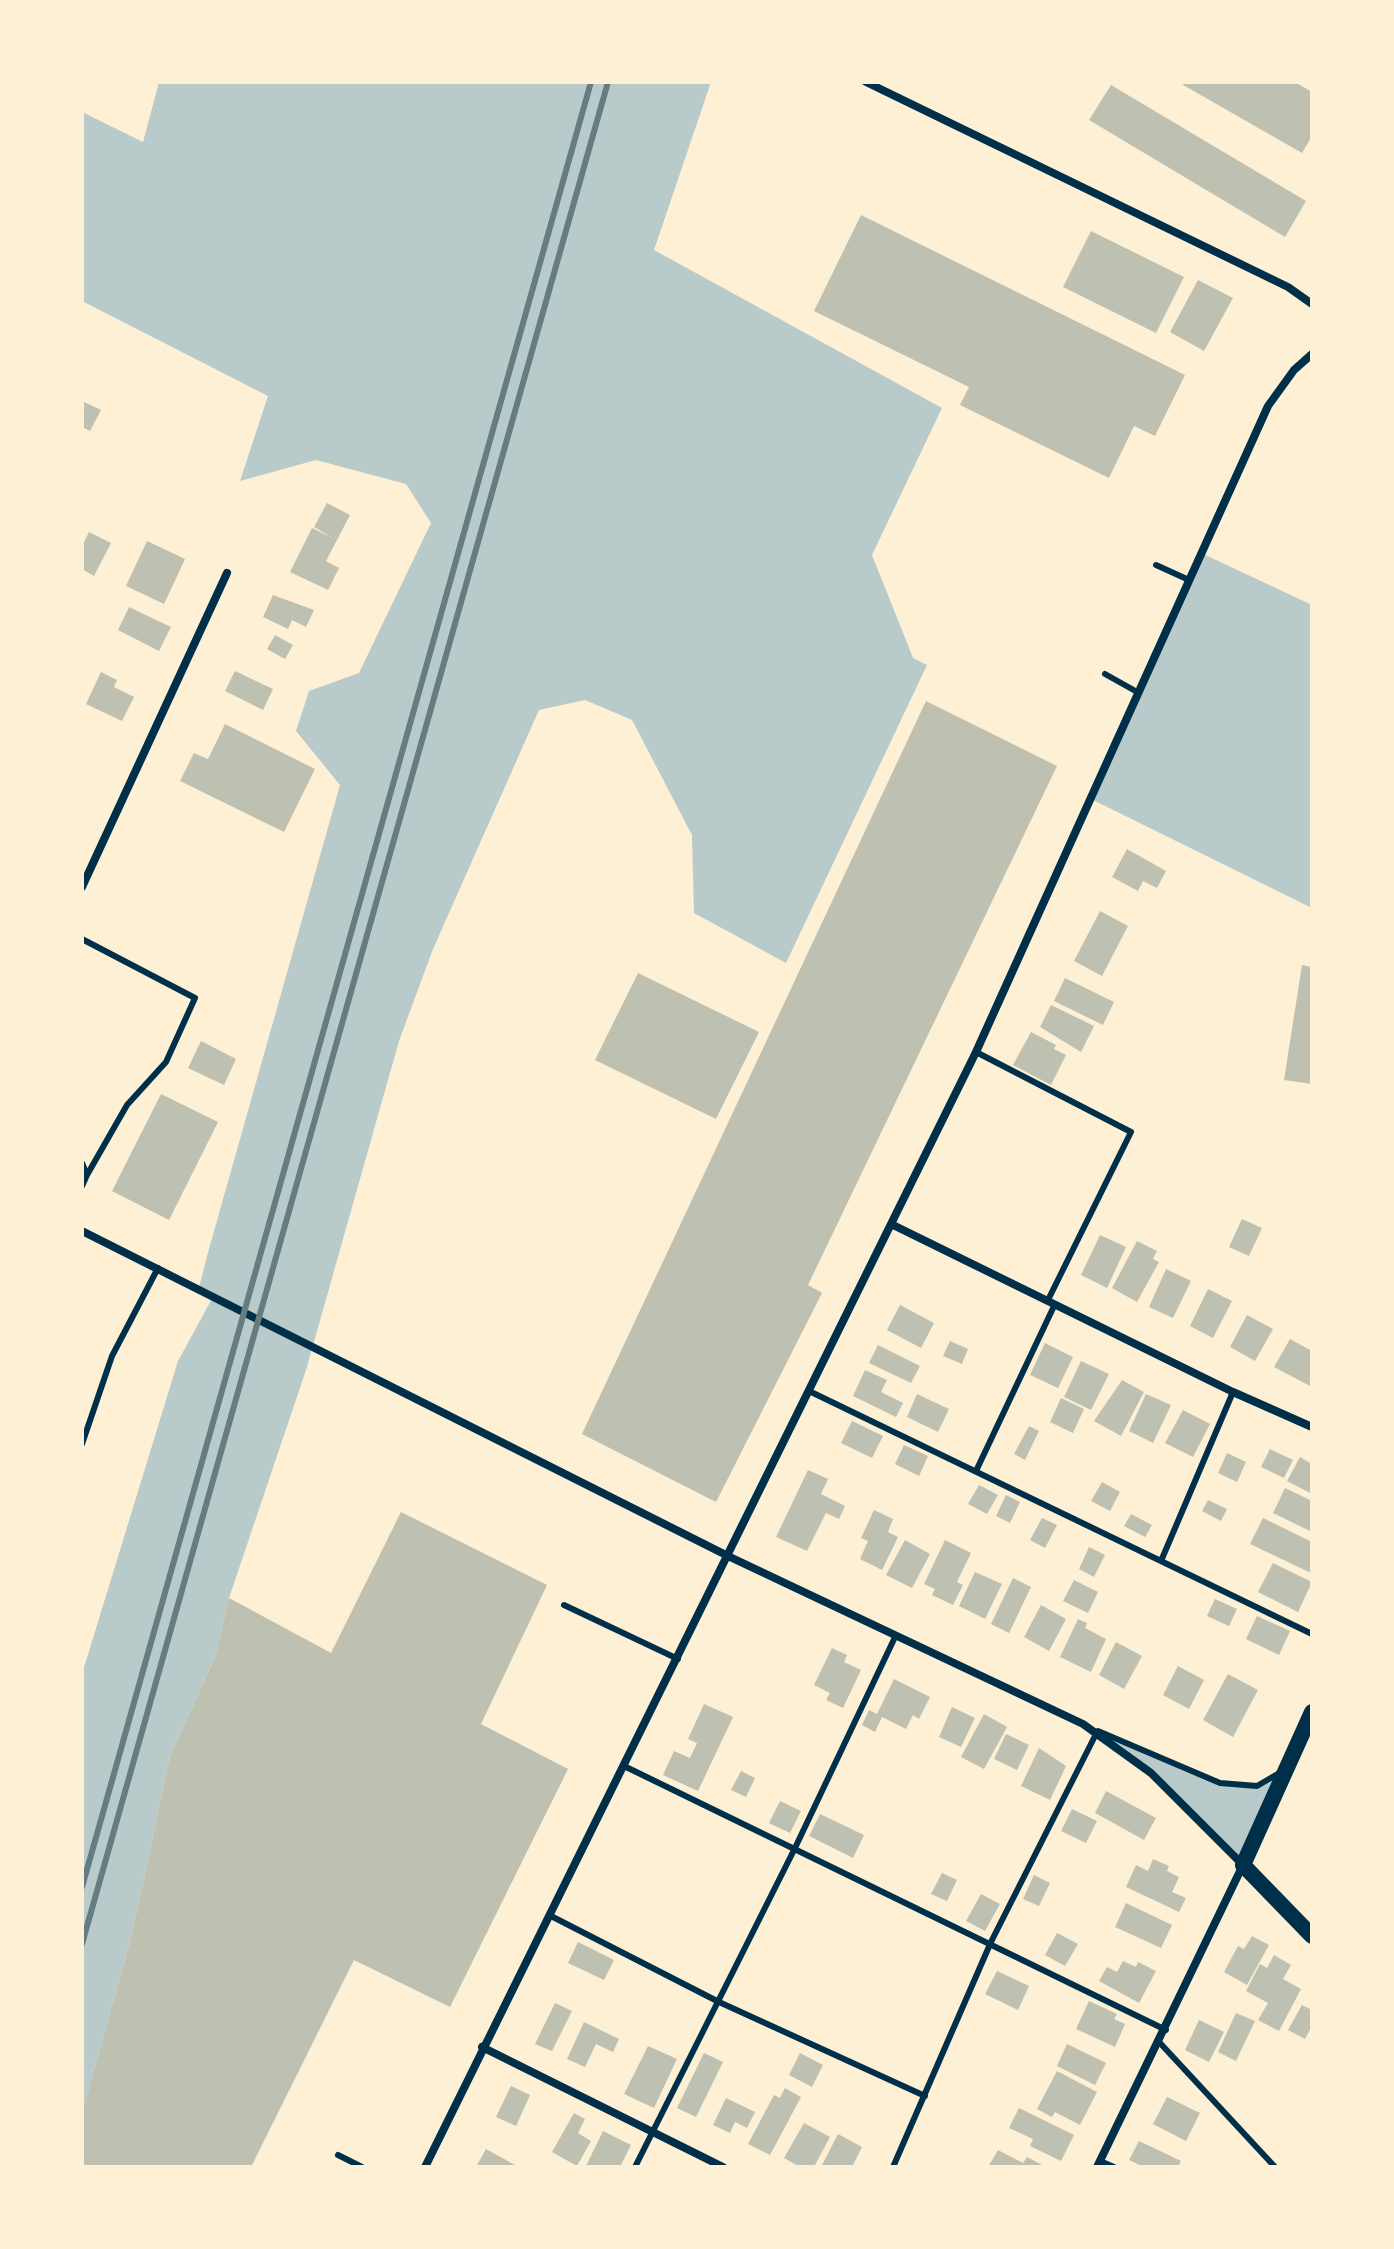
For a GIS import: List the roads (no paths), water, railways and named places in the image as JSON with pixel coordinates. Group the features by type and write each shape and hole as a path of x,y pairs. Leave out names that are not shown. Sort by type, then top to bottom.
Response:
{"main road":[{"path":"1312,1712 1243,1865 1312,1936"}],"street":[{"path":"866,82 1288,287 1312,304"},
{"path":"425,2167 482,2047 730,1557 976,1052 1268,406 1294,370 1312,354"},
{"path":"82,887 227,573"},
{"path":"891,1224 1233,1392 1312,1427"},
{"path":"82,1231 730,1557 1083,1724 1151,1773 1243,1865 1160,2043 1099,2164"},
{"path":"482,2047 723,2167"}],"lane":[{"path":"1156,565 1189,580"},
{"path":"1105,674 1139,693"},
{"path":"82,939 195,998 166,1062 127,1105 82,1186"},
{"path":"976,1052 1131,1132 976,1471"},
{"path":"82,1163 87,1175"},
{"path":"82,1444 112,1356 158,1268"},
{"path":"809,1391 1312,1634"},
{"path":"1161,1561 1233,1392"},
{"path":"564,1605 678,1659"},
{"path":"635,2167 795,1848 896,1635"},
{"path":"1083,1724 1220,1783 1257,1786 1287,1768"},
{"path":"893,2167 991,1942 1096,1734"},
{"path":"624,1766 991,1942 1166,2030"},
{"path":"549,1915 719,2002 925,2096"},
{"path":"1160,2043 1275,2167"},
{"path":"338,2155 362,2167"},
{"path":"1099,2164 1114,2167"}],"railway":[{"path":"82,1887 591,82"},
{"path":"82,1944 608,82"}]}
